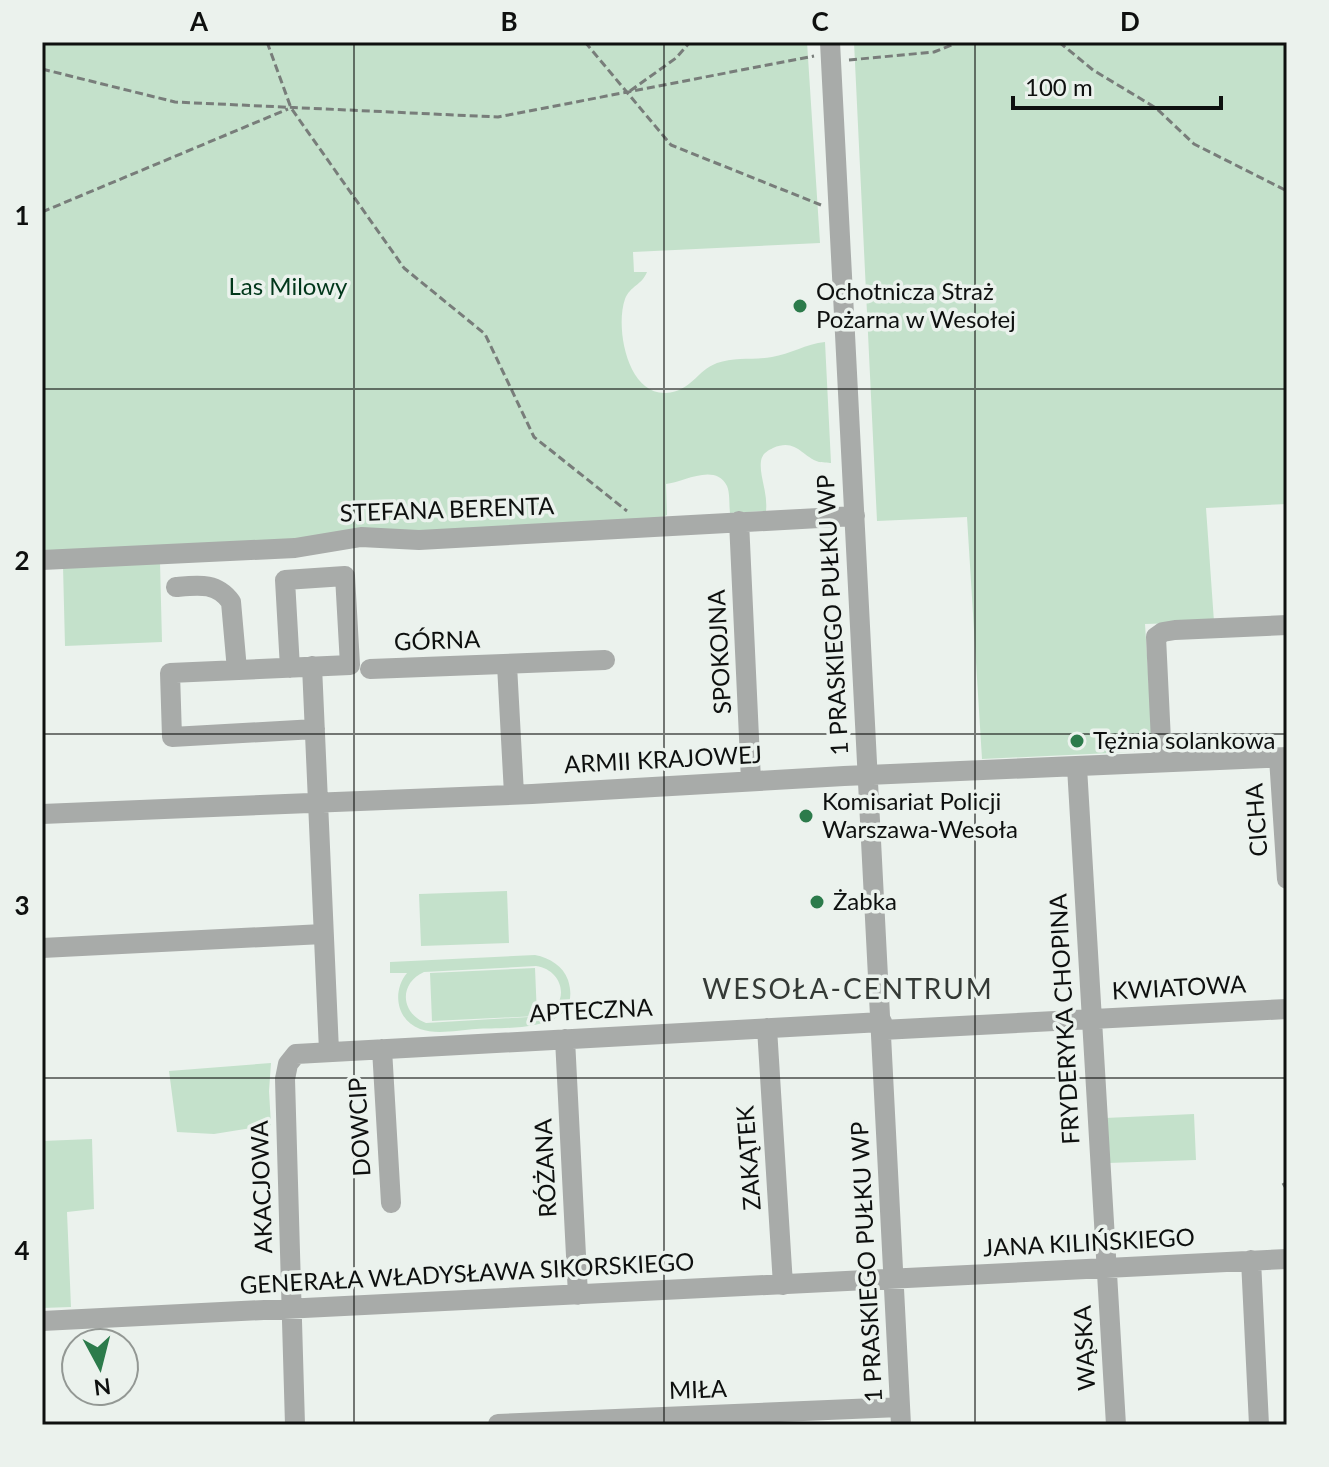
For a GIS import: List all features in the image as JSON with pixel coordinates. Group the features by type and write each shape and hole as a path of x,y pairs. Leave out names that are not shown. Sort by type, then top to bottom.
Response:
{"street":[{"name":"1 PRASKIEGO PUŁKU WP","path":"830,42 900,1416"},
{"name":"STEFANA BERENTA","path":"42,560 295,548 361,537 419,540 855,516"},
{"name":"SPOKOJNA","path":"739,521 751,781"},
{"path":"290,668 285,580 345,576 350,665 312,666 290,668 170,673 172,737 315,729"},
{"path":"176,587 206,585 225,593 234,607 237,670"},
{"path":"1162,762 1156,637 1175,630 1287,625"},
{"name":"GÓRNA","path":"370,669 605,660"},
{"name":"GÓRNA","path":"507,665 514,794"},
{"path":"312,666 329,1051"},
{"name":"ARMII KRAJOWEJ","path":"42,814 1283,758"},
{"name":"CICHA","path":"1283,758 1287,879"},
{"name":"FRYDERYKA CHOPINA","path":"1077,767 1107,1269"},
{"path":"42,948 323,934"},
{"name":"KWIATOWA","path":"882,1026 1287,1009"},
{"name":"APTECZNA","path":"304,1052 767,1028 882,1026"},
{"name":"ZAKĄTEK","path":"767,1028 783,1285"},
{"name":"RÓŻANA","path":"565,1039 578,1295"},
{"name":"DOWCIP","path":"382,1049 391,1203"},
{"name":"AKACJOWA","path":"295,1425 285,1079 291,1059 304,1052"},
{"name":"JANA KILIŃSKIEGO","path":"894,1279 1287,1259"},
{"path":"1251,1260 1259,1425"},
{"name":"WĄSKA","path":"1107,1269 1116,1425"},
{"name":"GENERAŁA WŁADYSŁAWA SIKORSKIEGO","path":"42,1321 894,1279"},
{"name":"MIŁA","path":"498,1424 900,1416"}],"path":[{"path":"267,42 291,108 404,268 485,334 534,437 645,526"},
{"path":"585,42 671,145 821,205"},
{"path":"627,94 676,58 690,42"},
{"path":"847,60 934,52 959,42"},
{"path":"1059,42 1093,70 1156,108 1194,144 1287,191"},
{"path":"42,69 175,102 498,117 814,56"},
{"path":"42,212 291,108"},
{"path":"1283,1183 1287,1190"}],"green space":[{"name":"Las Milowy","path":"42,42 807,42 820,243 633,252 634,272 647,272 625,299 622,326 623,342 633,372 653,391 666,393 682,389 717,363 772,357 825,342 831,463 819,462 793,446 781,445 767,452 761,467 766,511 730,513 727,486 715,475 707,475 666,484 667,515 653,522 42,551"},
{"path":"854,42 1287,42 1287,504 1206,508 1214,622 1145,624 1153,751 982,759 967,517 877,521"},
{"path":"160,562 162,642 65,646 63,566"},
{"path":"507,891 509,943 421,946 419,894"},
{"path":"535,955 551,961 563,971 568,980 570,998 565,1010 554,1019 539,1024 426,1031 412,1025 401,1012 399,988 407,973 390,973 390,962","holes":["536,966 558,980 561,996 553,1011 544,1016 426,1023 417,1018 407,1005 410,983 424,972"]},
{"path":"535,968 537,1016 432,1021 430,973"},
{"path":"271,1063 271,1125 214,1134 177,1132 169,1071"},
{"path":"1194,1114 1196,1160 1108,1163 1105,1118"},
{"path":"92,1139 94,1209 67,1212 71,1307 42,1308 42,1141"}],"place":[{"name":"Ochotnicza Straż Pożarna w Wesołej","path":"800,306"},
{"name":"Tężnia solankowa","path":"1077,741"},
{"name":"Komisariat Policji Warszawa-Wesoła","path":"806,816"},
{"name":"Żabka","path":"817,902"}],"district":[{"name":"WESOŁA-CENTRUM","path":"848,989"}]}
